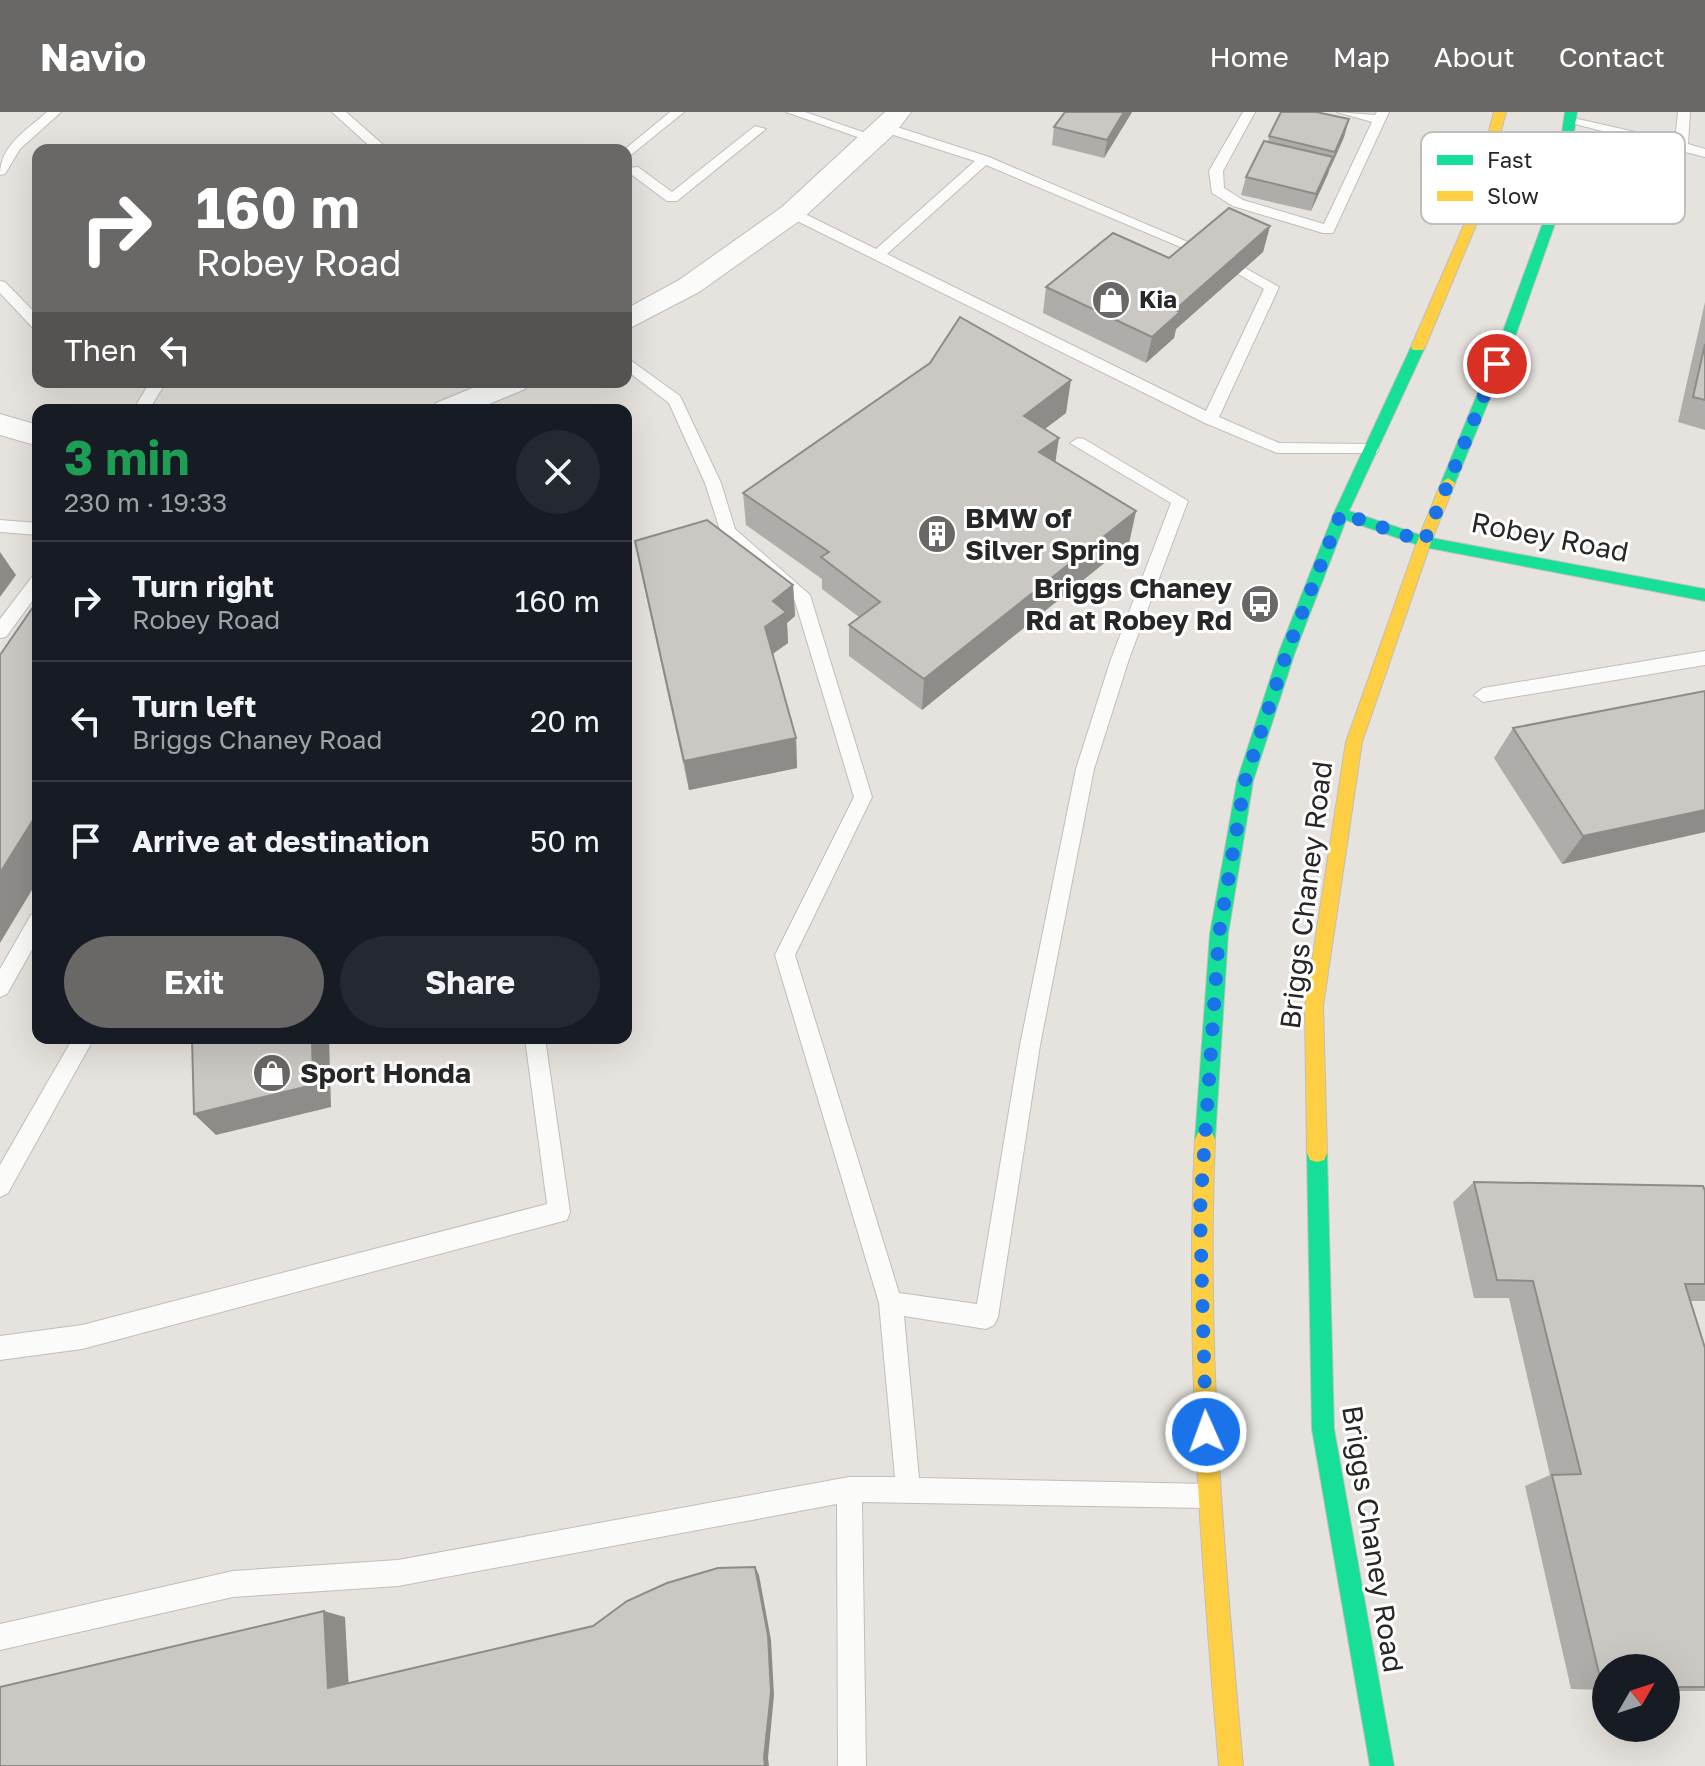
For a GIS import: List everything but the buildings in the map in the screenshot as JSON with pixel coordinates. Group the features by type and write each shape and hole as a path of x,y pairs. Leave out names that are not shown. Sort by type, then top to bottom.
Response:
{"main road":[{"path":"1495,132 1500,112"},
{"path":"1231,1766 1208,1496 1200,1211 1219,934 1245,781 1287,652 1341,513 1470,224"},
{"name":"Briggs Chaney Road","path":"1382,1766 1323,1429 1314,1006 1354,742 1424,542 1509,334 1549,224"},
{"name":"Robey Road","path":"1341,513 1424,542 1705,595"}],"street":[{"path":"632,318 689,286 792,213 886,126"},
{"path":"461,404 500,388"},
{"path":"0,424 32,434"}],"lane":[{"path":"0,171 15,147 55,112"},
{"path":"338,112 375,144"},
{"path":"792,112 886,126 984,160 1202,251"},
{"path":"1249,112 1216,171 1217,190 1238,203 1328,230 1381,116 1343,112"},
{"path":"1682,132 1684,112"},
{"path":"632,150 675,113"},
{"path":"1570,116 1629,132"},
{"path":"632,172 672,198 760,129"},
{"path":"1685,147 1705,153"},
{"path":"878,255 984,160"},
{"path":"792,213 1210,419 1277,448 1371,449"},
{"path":"1210,419 1272,287 1240,271"},
{"path":"0,285 32,319"},
{"path":"632,367 675,400 713,483 728,532 802,595 863,797 785,955 891,1303 908,1490"},
{"path":"891,1303 986,1317 1030,1045 1085,769 1120,659 1180,501 1078,443"},
{"path":"0,526 32,529"},
{"path":"0,632 32,589"},
{"path":"1483,695 1705,658"},
{"path":"0,988 32,932"},
{"path":"0,1186 81,1044"},
{"path":"0,1348 82,1337 559,1212 536,1044"},
{"path":"0,1637 233,1584 398,1573 849,1489 1208,1496"},
{"path":"849,1489 852,1766"}],"traffic: fast":[{"path":"1568,132 1571,112"},
{"path":"1448,483 1509,334 1549,224"},
{"path":"1205,1139 1219,934 1245,781 1287,652 1341,513 1418,347"},
{"path":"1341,513 1424,542 1705,595"},
{"path":"1317,1153 1323,1429 1382,1766"}],"traffic: slow":[{"path":"1495,132 1500,112"},
{"path":"1418,347 1470,224"},
{"path":"1317,1153 1314,1006 1354,742 1424,542 1448,483"},
{"path":"1205,1139 1201,1217 1202,1374 1211,1532 1231,1766"}],"place":[{"name":"Kia","path":"1111,300"},
{"name":"BMW of Silver Spring","path":"937,534"},
{"name":"Briggs Chaney Rd at Robey Rd","path":"1260,604"},
{"name":"Sport Honda","path":"272,1073"}],"route":[{"path":"1206,1432 1200,1211 1219,934 1245,781 1287,652 1341,513 1424,542 1497,364"}]}
